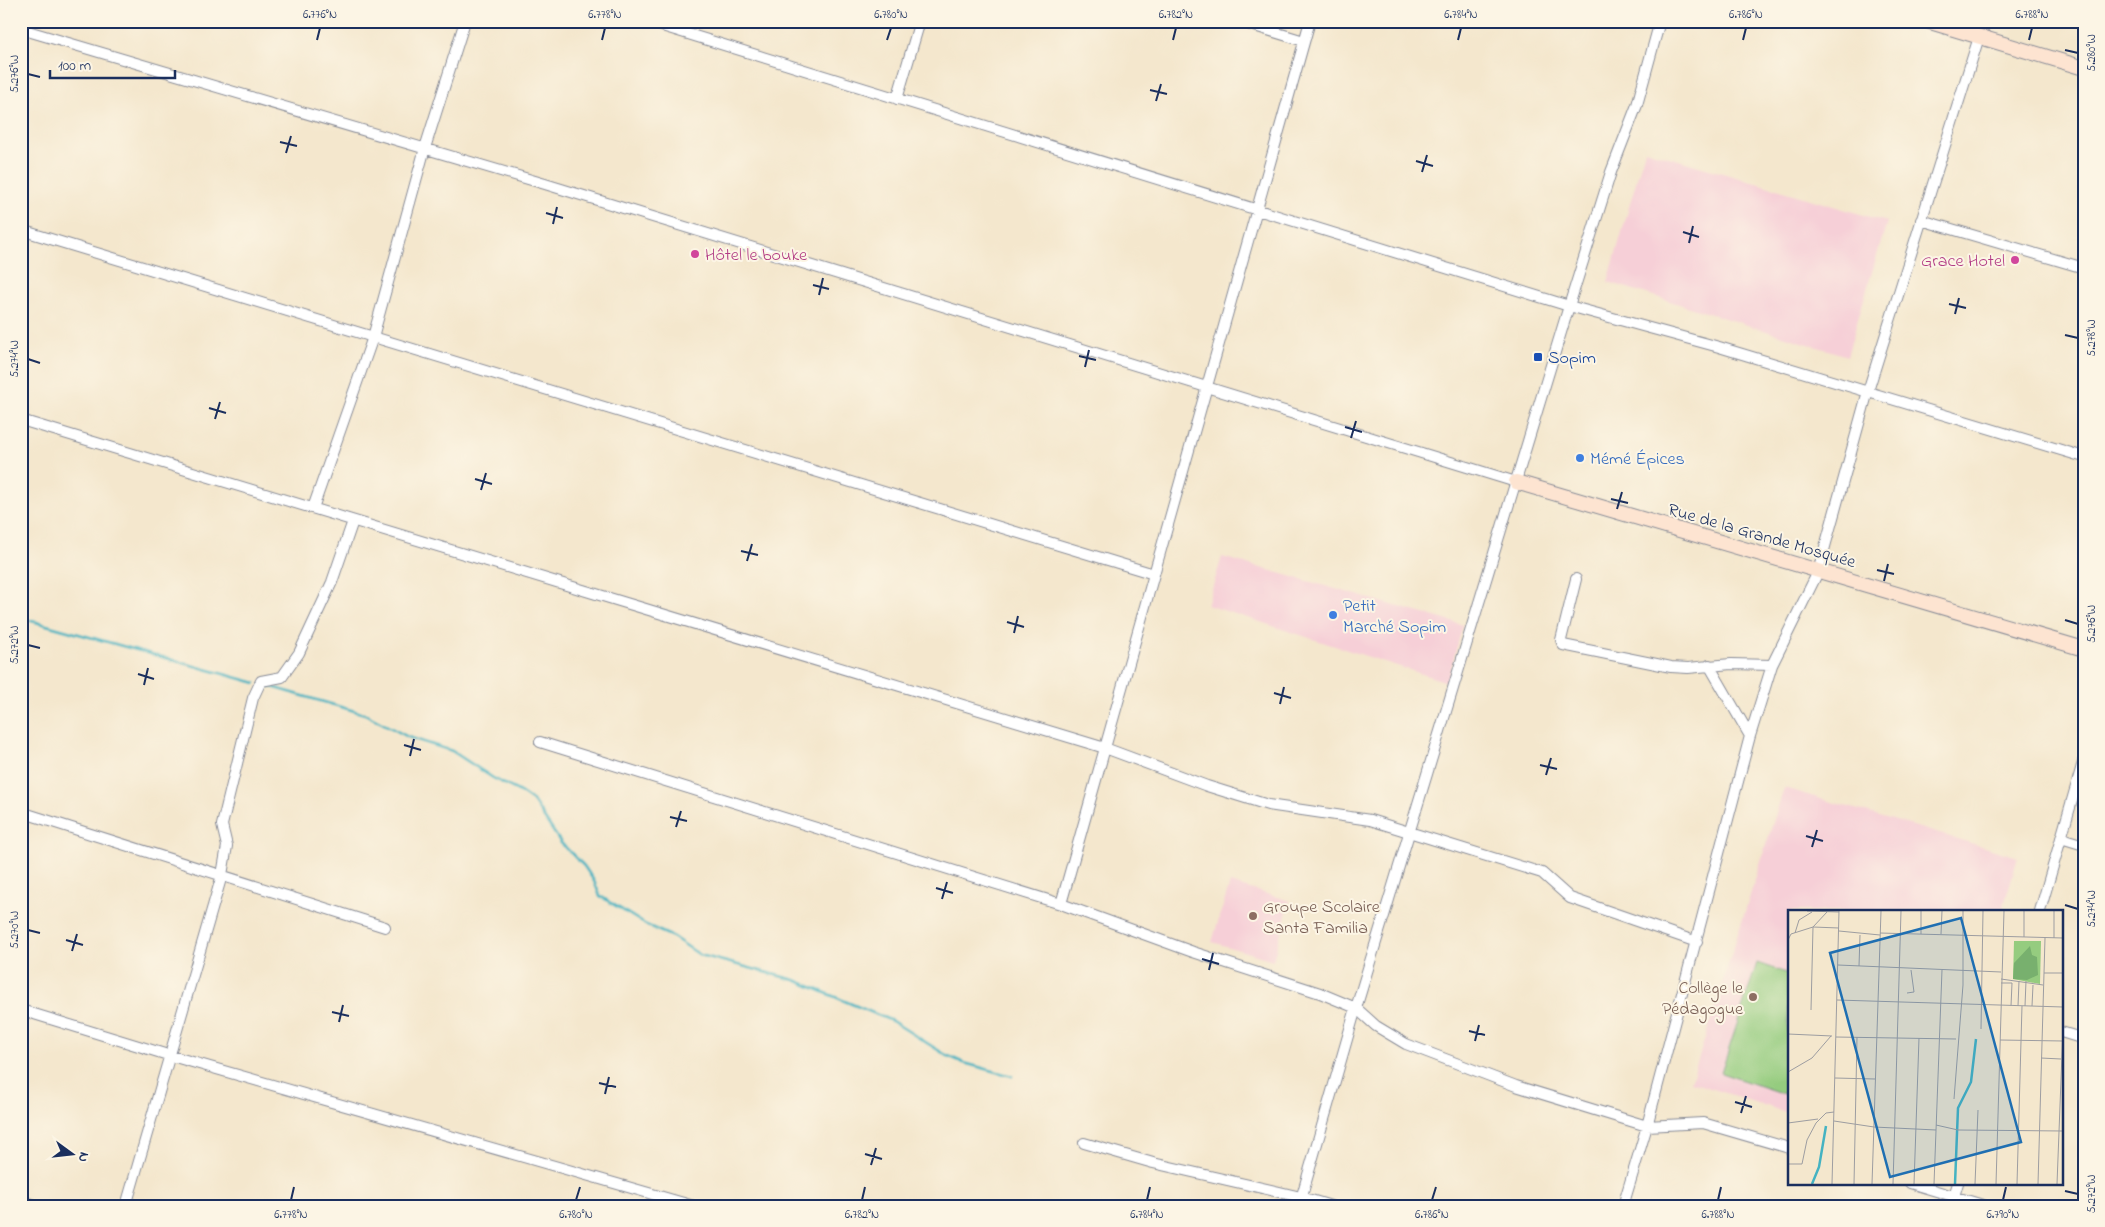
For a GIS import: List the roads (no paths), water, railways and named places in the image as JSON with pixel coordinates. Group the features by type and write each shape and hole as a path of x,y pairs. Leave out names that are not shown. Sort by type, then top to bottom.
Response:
{"street":[{"path":"313,508 373,337 425,148 465,21"},
{"path":"646,21 1569,306 1868,391 2084,457"},
{"path":"897,98 920,21"},
{"path":"1238,21 1304,40"},
{"path":"1061,904 1310,21"},
{"path":"1300,1201 1356,1008 1411,832 1569,306 1611,172 1637,105 1660,21"},
{"path":"1927,21 2084,68"},
{"path":"21,29 425,148 1516,482"},
{"path":"1623,1206 1647,1126 1697,942 1750,736 1772,665 1818,572 1868,391 1979,37"},
{"path":"1921,220 2084,268"},
{"path":"21,230 1154,574"},
{"path":"21,420 1105,748 1207,786 1268,805 1370,820 1411,832 1542,873 1570,898 1697,942"},
{"name":"Rue de la Grande Mosquée","path":"1516,482 1818,572 2084,648"},
{"path":"126,1206 168,1055 222,875 227,846 222,825 253,698 261,681 282,677 300,653 332,582 353,521"},
{"path":"1576,579 1561,640 1563,645 1671,667 1772,665"},
{"path":"1710,665 1750,736"},
{"path":"540,742 1061,904 1193,952 1320,993 1356,1008 1376,1026 1406,1044 1516,1086 1647,1126 1703,1123 1788,1148"},
{"path":"2040,910 2084,759"},
{"path":"21,812 385,927"},
{"path":"2061,838 2084,845"},
{"path":"21,1010 168,1055 694,1206"},
{"path":"2062,1032 2084,1039"},
{"path":"1084,1143 1300,1201 1331,1206"},
{"path":"1912,1184 1952,1201 1986,1206"},
{"path":"1952,1201 1958,1184"},
{"path":"21,1201 39,1206"}],"waterway":[{"path":"21,618 256,683"},
{"path":"262,684 365,714 408,737 452,751 493,778 520,792 533,801 561,843 584,866 594,881 600,896 646,925 673,937 700,955 795,980 892,1021 946,1055 964,1063 1012,1076"}],"place":[{"name":"Hôtel le bouke","path":"695,254"},
{"name":"Grace Hotel","path":"2015,260"},
{"name":"Sopim","path":"1538,357"},
{"name":"Mémé Épices","path":"1580,458"},
{"name":"Petit Marché Sopim","path":"1333,615"},
{"name":"Groupe Scolaire Santa Familia","path":"1253,916"},
{"name":"Collège le Pédagogue","path":"1753,997"}]}
